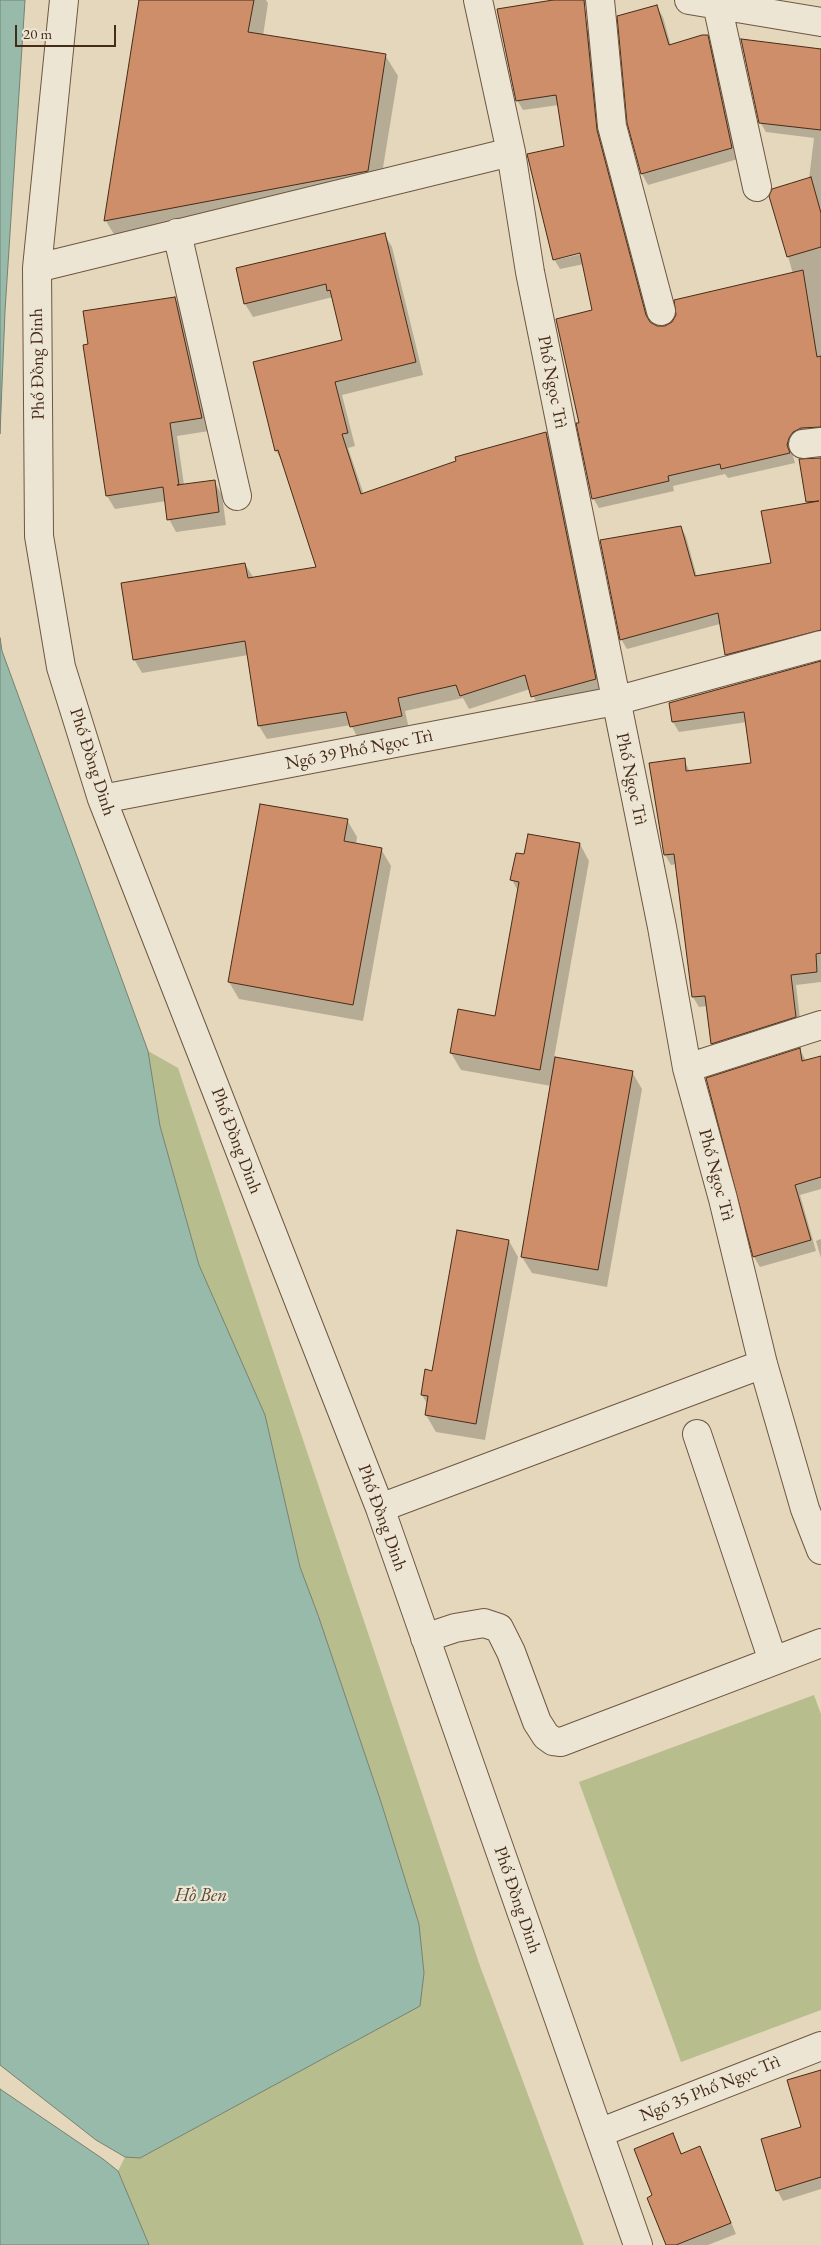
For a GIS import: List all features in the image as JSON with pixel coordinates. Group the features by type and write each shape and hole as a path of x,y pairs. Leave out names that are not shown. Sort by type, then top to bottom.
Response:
{"street":[{"name":"Phố Đồng Dinh","path":"64,0 37,268 39,536 62,667 102,799 380,1508 638,2245"},
{"name":"Phố Ngọc Trì","path":"478,0 511,152 530,272 662,927 687,1068 723,1199 763,1364 813,1505 821,1550"},
{"path":"600,0 612,126 661,311"},
{"path":"689,0 821,22"},
{"path":"716,4 757,187"},
{"path":"37,268 511,152"},
{"path":"177,233 237,496"},
{"name":"Ngõ 39 Phố Ngọc Trì","path":"102,799 615,701 821,645"},
{"path":"687,1068 821,1025"},
{"path":"380,1508 763,1364"},
{"path":"697,1434 773,1661"},
{"path":"426,1638 455,1628 484,1623 499,1628 511,1652 537,1722 546,1736 553,1741 561,1742 821,1643"},
{"name":"Ngõ 35 Phố Ngọc Trì","path":"599,2133 821,2046"}],"shaded area":[{"path":"148,1051 178,1068 480,1966 584,2245 149,2245 118,2171 125,2157 140,2158 419,2006 424,1973 419,1924 381,1802 300,1567 265,1415 199,1265 160,1126"},
{"path":"814,1695 821,1714 821,2010 681,2062 579,1782"}],"water":[{"path":"0,0 25,0 5,311 0,434"},
{"name":"Hồ Ben","path":"0,638 2,651 148,1051 160,1126 199,1265 265,1415 300,1567 381,1802 419,1924 424,1973 420,2006 140,2158 125,2157 96,2140 0,2065"},
{"path":"0,2089 118,2171 149,2245 0,2245"}],"building":[{"path":"139,0 254,0 248,32 386,54 368,171 104,221"},
{"path":"553,0 584,0 597,130 646,315 650,322 657,326 665,326 672,322 676,315 674,300 803,270 817,357 821,356 821,427 801,428 793,432 787,445 790,453 721,469 720,464 668,476 669,481 592,499 576,423 579,423 556,319 592,310 580,253 553,260 527,154 564,146 556,95 516,101 497,9"},
{"path":"657,5 669,45 708,35 732,148 641,174 627,123 617,16"},
{"path":"741,39 821,49 821,130 759,123"},
{"path":"811,177 821,213 821,247 787,257 769,196 772,189"},
{"path":"385,233 416,362 335,382 348,433 342,434 361,494 456,461 455,457 546,432 596,679 531,697 525,675 460,696 456,685 398,698 402,716 350,727 346,712 258,726 245,641 133,660 121,583 245,563 248,578 316,567 278,450 275,451 253,362 342,340 330,290 327,291 326,284 244,304 236,268"},
{"path":"175,297 202,418 170,423 179,485 215,480 219,512 167,520 163,487 106,496 83,345 88,344 83,311"},
{"path":"821,458 821,630 725,655 718,613 620,640 600,540 681,526 695,576 771,563 761,511 819,501 806,502 799,459"},
{"path":"821,661 821,953 816,954 817,972 791,975 796,1017 711,1044 705,996 692,997 674,854 664,855 649,763 685,758 686,771 751,763 744,712 672,722 669,703"},
{"path":"260,804 348,819 344,841 382,848 353,1005 228,982"},
{"path":"528,834 580,843 540,1070 450,1053 458,1009 495,1016 519,882 510,880 516,853 524,854"},
{"path":"800,1048 802,1061 821,1056 821,1177 795,1185 811,1240 753,1257 706,1078"},
{"path":"555,1057 633,1071 598,1270 521,1257"},
{"path":"457,1230 509,1240 476,1424 425,1415 428,1396 421,1395 425,1369 432,1371"},
{"path":"821,2070 821,2177 776,2191 761,2139 801,2127 787,2080"},
{"path":"673,2133 681,2154 700,2146 731,2223 676,2245 666,2245 647,2198 652,2195 634,2149"}]}
